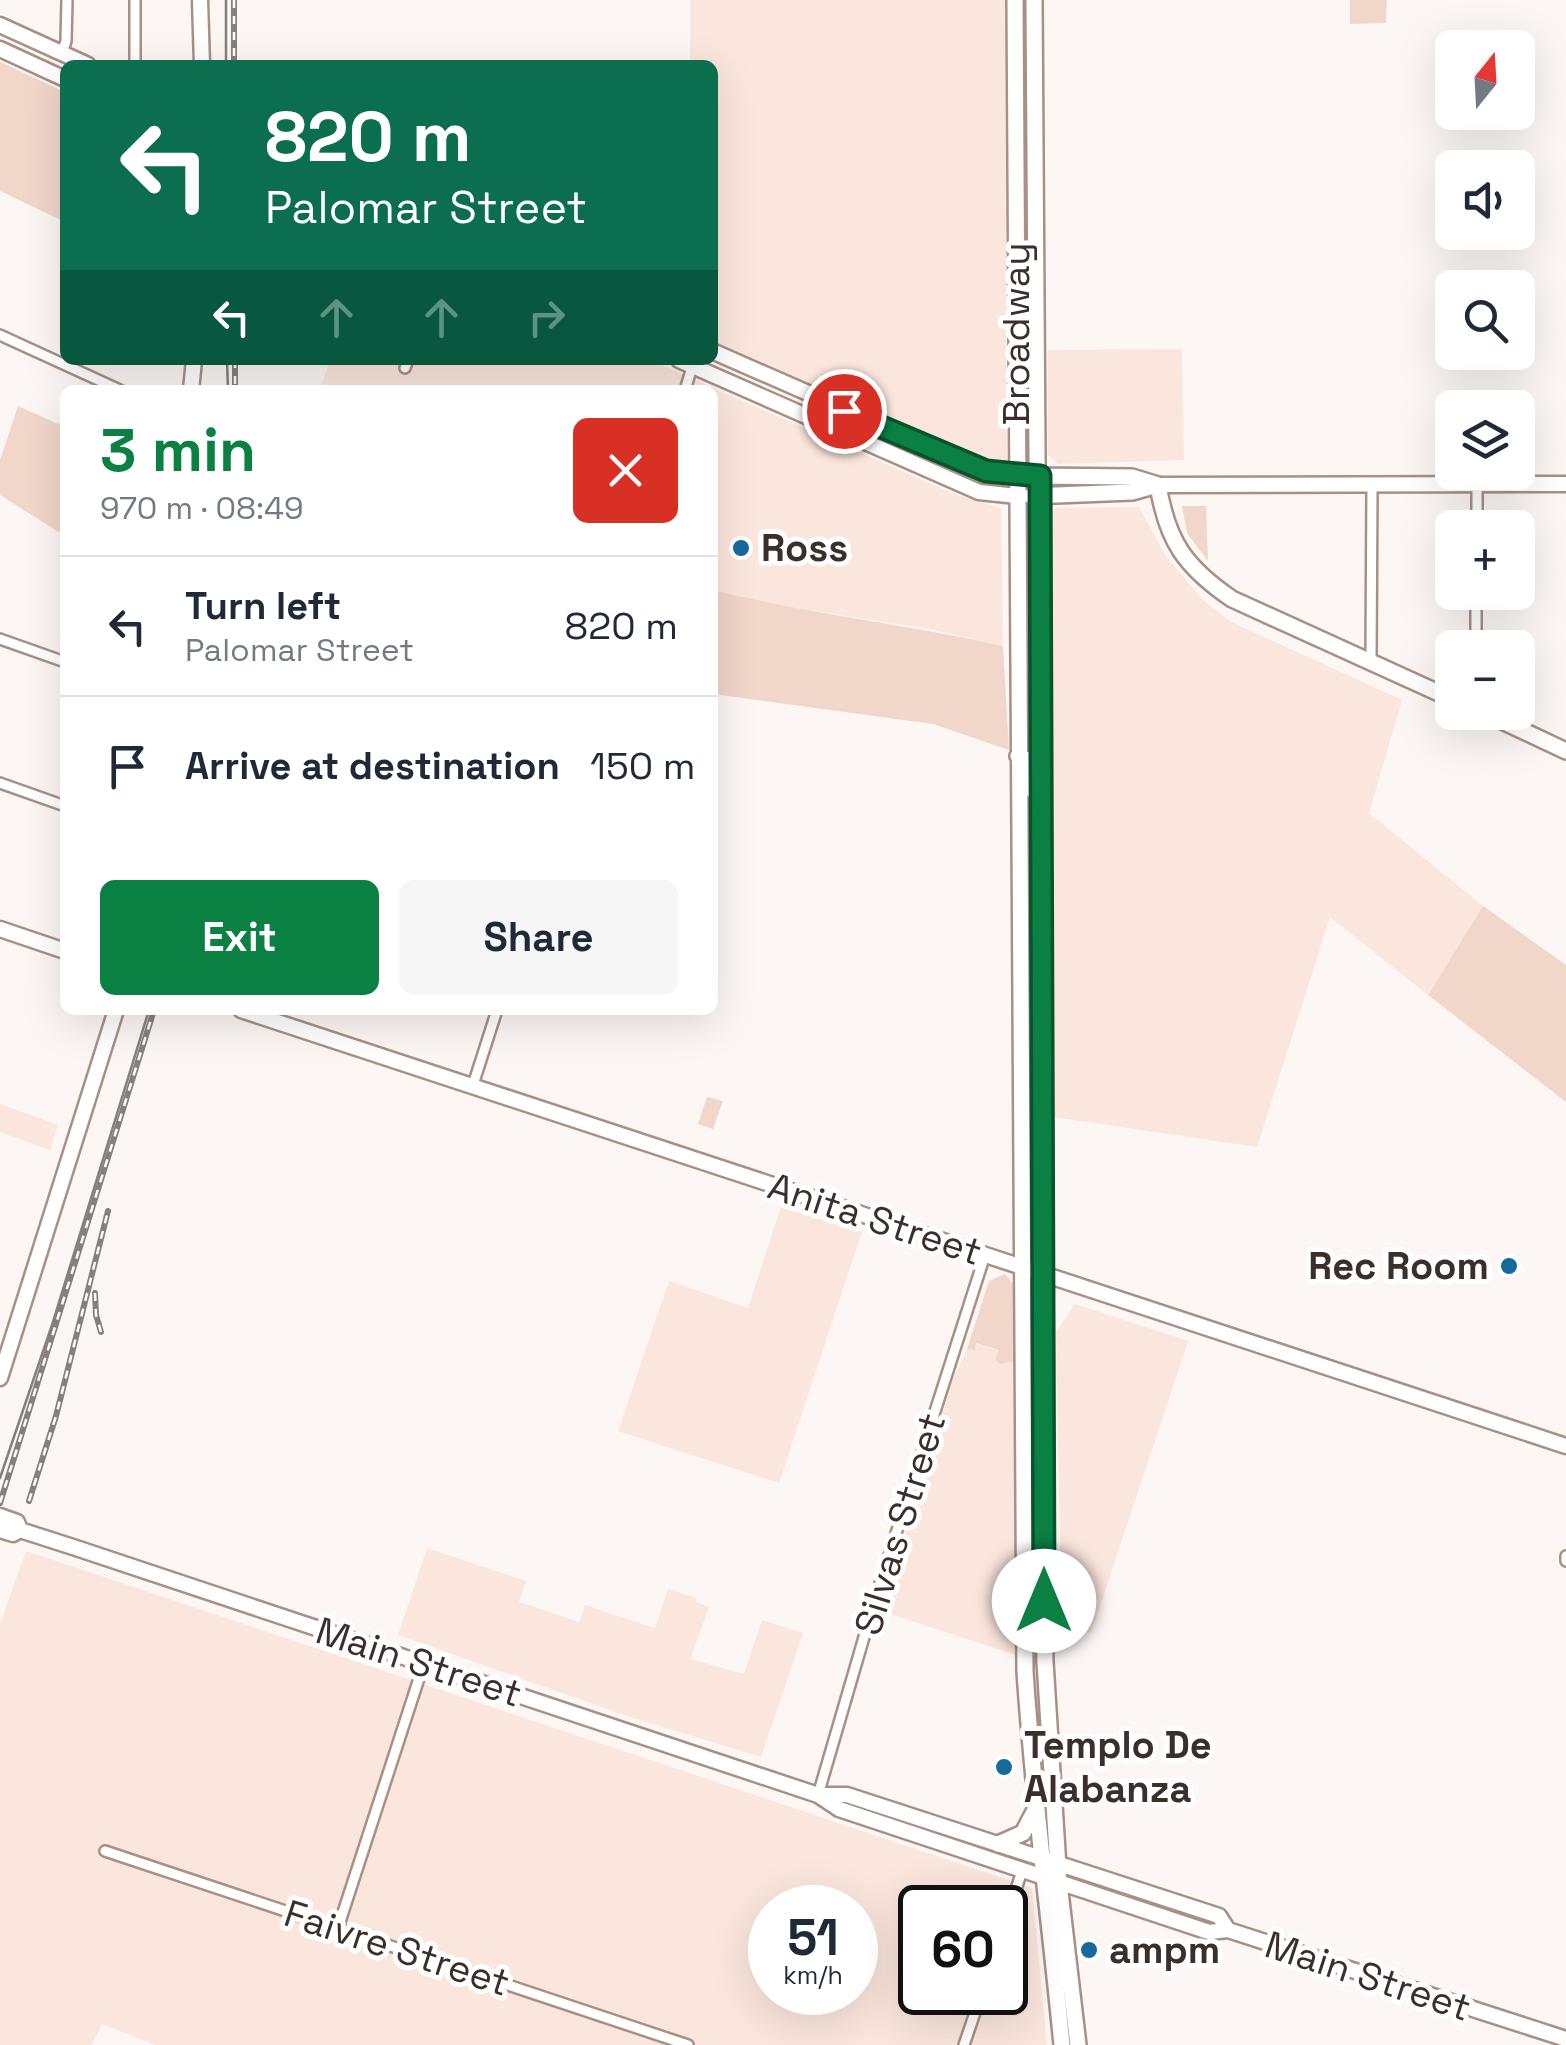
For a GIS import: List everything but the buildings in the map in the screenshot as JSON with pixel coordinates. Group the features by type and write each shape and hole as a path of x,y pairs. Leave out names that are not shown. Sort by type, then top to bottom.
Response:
{"main road":[{"path":"192,60 196,0"},
{"path":"196,0 202,60"},
{"name":"Broadway","path":"1015,0 1025,1671 1036,1806 1051,1861"},
{"name":"Broadway","path":"1034,0 1046,1682 1062,2045"},
{"path":"0,25 77,60"},
{"path":"0,49 60,77"},
{"path":"1016,220 1034,218"},
{"path":"718,354 986,471 1132,477 1158,485"},
{"path":"695,365 979,492 1040,496 1132,492 1158,485 1435,484"},
{"path":"1535,484 1566,484"},
{"path":"1158,485 1164,518 1176,545 1202,578 1232,599 1435,691"},
{"path":"1018,705 1027,713 1032,747 1040,749"},
{"path":"1521,730 1566,751"},
{"path":"1018,756 1030,761 1031,787 1040,800"},
{"path":"0,929 60,949"},
{"path":"1021,970 1041,971"},
{"path":"0,1378 114,1015"},
{"name":"Anita Street","path":"256,1015 1566,1446"},
{"path":"1025,1513 1044,1516"},
{"name":"Main Street","path":"0,1516 17,1522 20,1530"},
{"name":"Main Street","path":"0,1530 12,1534 20,1530 818,1795 838,1809 1209,1932 1228,1930 1546,2039 1566,2039"},
{"name":"Main Street","path":"818,1795 846,1795 1219,1916 1228,1930"},
{"path":"998,1844 1023,1833 1036,1806"},
{"name":"Broadway","path":"1052,1880 1078,2045"}],"street":[{"path":"62,53 67,0"},
{"path":"135,0 135,60"},
{"path":"0,335 60,362"},
{"path":"65,365 109,385"},
{"path":"1371,661 1372,485"},
{"path":"0,639 60,660"},
{"path":"0,783 60,804"},
{"path":"472,1088 495,1015"},
{"name":"Silvas Street","path":"818,1795 876,1596 985,1255"},
{"path":"338,1928 424,1664"},
{"name":"Faivre Street","path":"105,1851 688,2045"},
{"path":"1017,1885 1022,1871"},
{"path":"964,2045 974,2015"}],"shaded area":[{"path":"690,0 1005,0 1007,463 987,462 932,442 718,343 718,60 690,60"},
{"path":"1350,0 1387,0 1386,23 1350,24"},
{"path":"0,62 60,90 60,220 0,191"},
{"path":"1182,349 1184,460 1058,464 1048,455 1048,350"},
{"path":"328,365 661,365 707,385 322,385"},
{"path":"718,390 954,494 1001,508 1003,646 924,628 781,606 718,591"},
{"path":"18,406 60,425 60,533 0,495 0,460"},
{"path":"1182,506 1206,506 1208,561 1187,533"},
{"path":"1139,507 1166,556 1203,600 1231,622 1402,700 1369,813 1483,906 1428,995 1330,917 1257,1147 1053,1117 1051,513 1056,508"},
{"path":"718,591 1003,646 1009,750 933,724 718,695"},
{"path":"1483,906 1566,965 1566,1102 1428,995"},
{"path":"707,1097 723,1101 713,1129 698,1124"},
{"path":"0,1104 58,1125 50,1150 0,1132"},
{"path":"781,1207 862,1232 779,1483 618,1431 669,1281 748,1308"},
{"path":"1005,1274 1015,1286 1015,1361 1000,1364 995,1360 999,1350 976,1343 975,1350 967,1349 989,1281"},
{"path":"1075,1304 1188,1341 1091,1633 1060,1623 1064,1609 1056,1332"},
{"path":"975,1343 1000,1351 1000,1364 1015,1361 1016,1655 881,1611 953,1380 967,1349 974,1349"},
{"path":"427,1548 526,1581 519,1602 579,1622 585,1605 655,1628 668,1589 696,1598 696,1602 709,1607 690,1659 744,1674 762,1620 803,1633 761,1757 627,1716 398,1635"},
{"path":"26,1551 1023,1885 898,1885 898,2015 1028,2015 1029,1887 1047,2045 156,2045 102,2024 92,2045 0,2045 0,1624"}],"tram line":[{"path":"226,0 226,60"},
{"path":"227,365 228,385"},
{"path":"0,1478 52,1325 147,1015"}],"railway":[{"path":"234,0 234,60"},
{"path":"235,365 235,385"},
{"path":"0,1503 152,1015"},
{"path":"29,1501 56,1416 108,1211"},
{"path":"95,1293 101,1332"}],"place":[{"name":"Ross","path":"741,548"},
{"name":"Rec Room","path":"1509,1266"},
{"name":"Templo De Alabanza","path":"1004,1767"},
{"name":"ampm","path":"1089,1950"}],"route":[{"path":"844,411 986,471 1040,476 1044,1601"}]}
